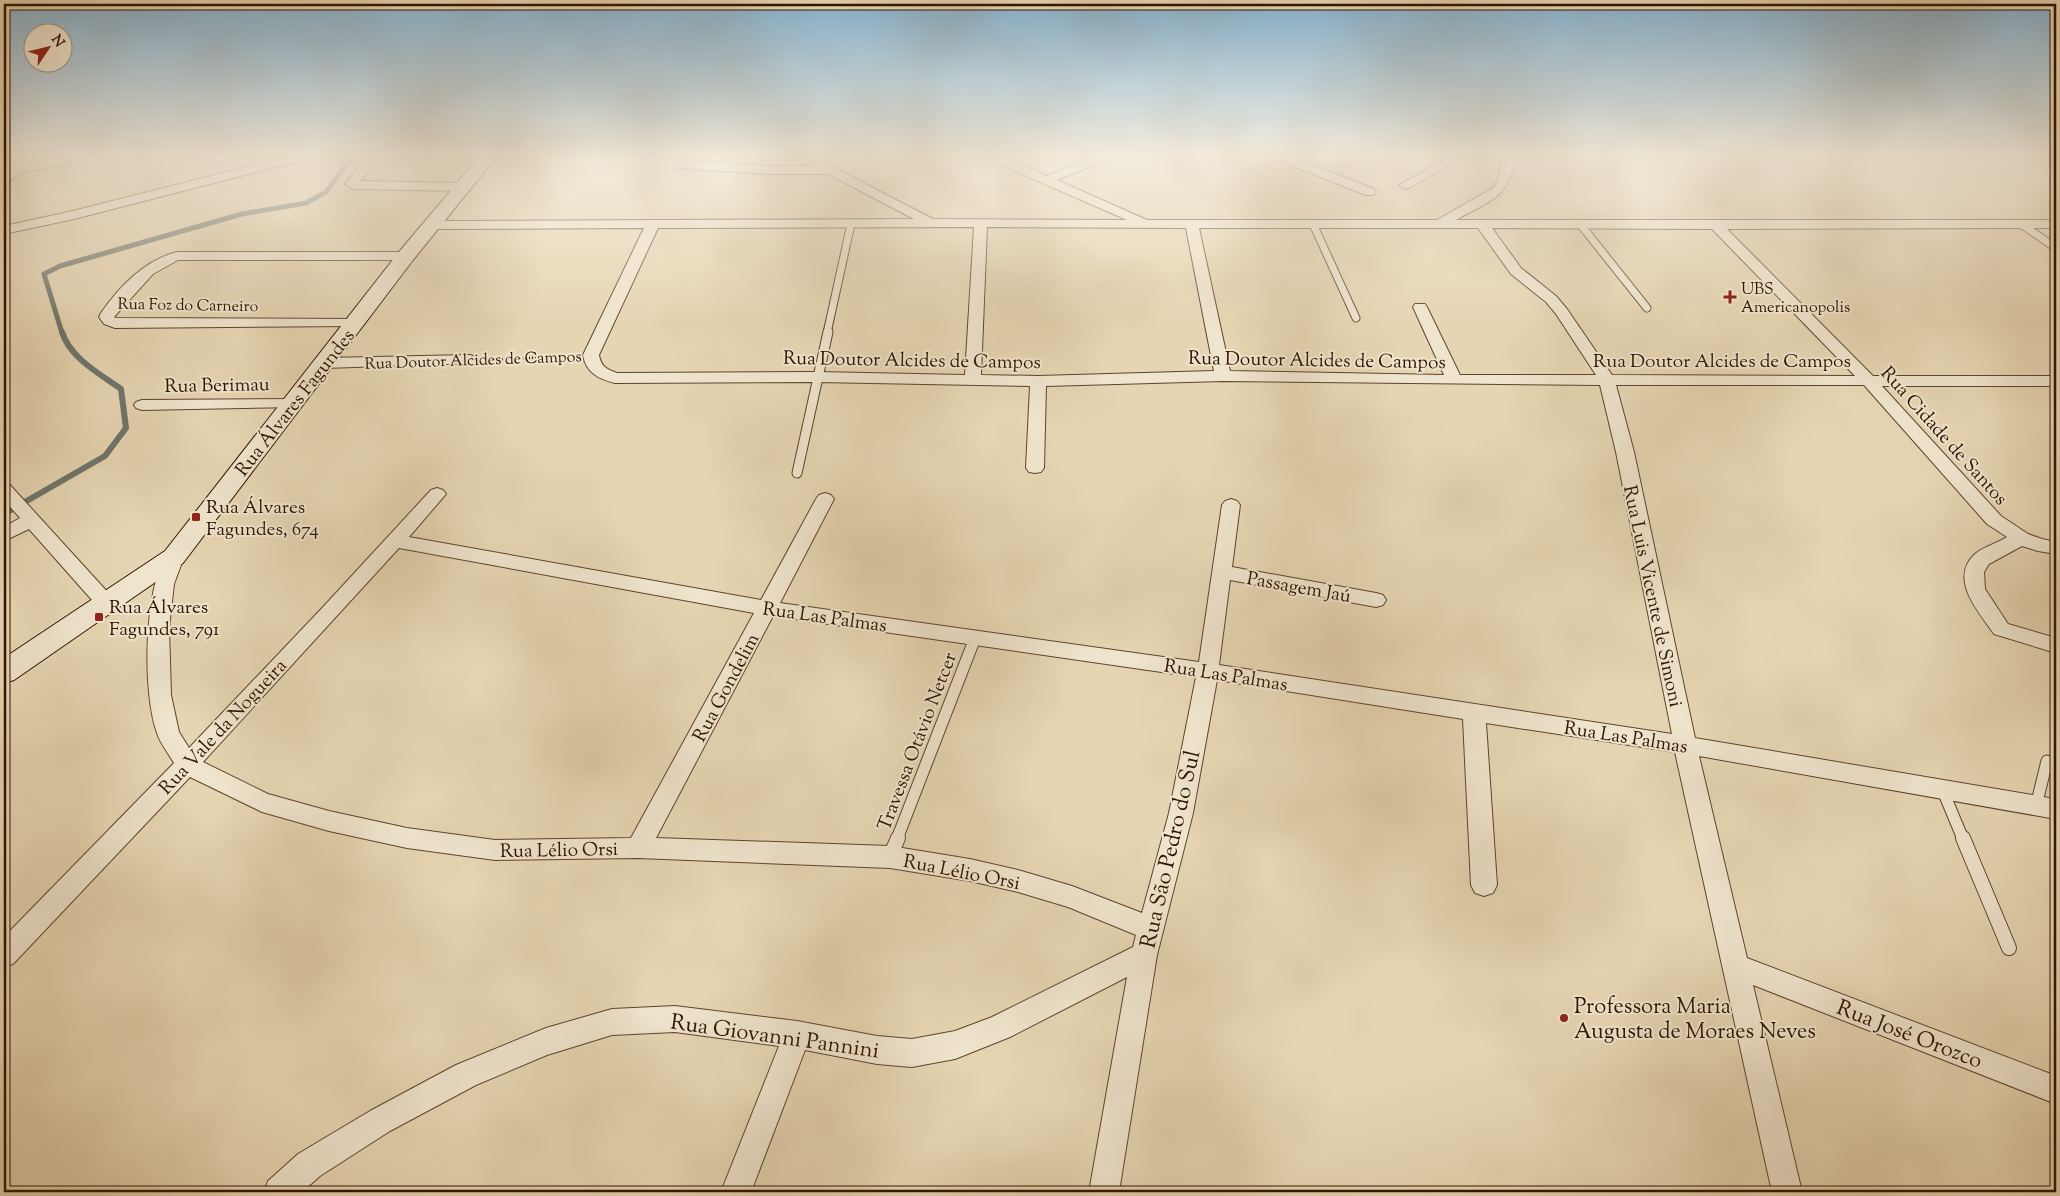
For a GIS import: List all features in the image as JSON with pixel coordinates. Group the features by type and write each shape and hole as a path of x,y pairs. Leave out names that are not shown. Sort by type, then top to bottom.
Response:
{"street":[{"path":"4,230 79,213"},
{"name":"Rua Álvares Fagundes","path":"4,672 174,557 406,256 443,213"},
{"path":"911,213 930,223"},
{"path":"1122,213 1148,224"},
{"path":"1440,224 1459,213"},
{"path":"432,226 930,223 2056,224"},
{"name":"Rua Doutor Alcides de Campos","path":"653,224 591,355 593,366 596,370 615,378 817,377 1038,381 1224,376 1454,380 2056,381"},
{"path":"973,379 981,224"},
{"path":"1192,224 1224,376"},
{"name":"Rua Luis Vicente de Simoni","path":"1482,224 1516,271 1550,299 1562,312 1606,380 1625,452 1685,745 1787,1192"},
{"name":"Rua Cidade de Santos","path":"1716,225 1868,380 1994,520 2021,538 2038,545 2056,548"},
{"name":"Rua Foz do Carneiro","path":"356,322 115,322 109,321 106,317 153,266 166,258 187,256 406,256"},
{"path":"1420,307 1454,380"},
{"name":"Rua Doutor Alcides de Campos","path":"325,363 470,360"},
{"path":"1035,468 1038,381"},
{"name":"Rua Berimau","path":"142,405 293,404"},
{"path":"6,492 106,603"},
{"name":"Rua Vale da Nogueira","path":"4,955 187,765 396,541 437,494"},
{"name":"Rua Gondelim","path":"638,848 825,499"},
{"name":"Rua São Pedro do Sul","path":"1104,1192 1147,942 1181,813 1208,671 1231,505"},
{"path":"4,535 29,517"},
{"path":"2021,538 1982,559 1974,572 1975,589 2001,629 2056,646"},
{"name":"Rua Las Palmas","path":"396,541 767,608 1208,671 1474,712 1685,745 1943,791 2046,807"},
{"path":"174,557 164,584 159,628 160,695 168,733 187,765"},
{"name":"Passagem Jaú","path":"1221,572 1376,600"},
{"path":"1474,712 1484,885"},
{"name":"Rua Lélio Orsi","path":"187,765 262,802 329,821 407,838 495,850 638,848 890,857 970,870 1018,881 1072,897 1147,942"},
{"name":"Rua Giovanni Pannini","path":"280,1192 310,1165 380,1121 466,1074 546,1042 612,1022 675,1019 797,1035 877,1050 912,1053 956,1045 1000,1028 1147,942"},
{"name":"Rua José Orozco","path":"1736,966 2056,1090"},
{"path":"736,1192 797,1035"}],"lane":[{"path":"797,473 851,224"},
{"path":"1313,224 1356,318"},
{"path":"1580,224 1648,308"},
{"path":"2021,224 2056,248"},
{"name":"Travessa Otávio Netcer","path":"890,857 975,638"},
{"path":"2046,807 2047,761"},
{"path":"1943,791 2009,948"}],"path":[{"name":"Rua Doutor Alcides de Campos","path":"470,360 591,355"}],"waterway":[{"path":"62,333 44,274 60,266 249,213"},
{"path":"4,514 105,456 126,428 121,389 79,358 66,341 62,332"}],"place":[{"name":"UBS Americanopolis","path":"1730,297"},
{"name":"Rua Álvares Fagundes, 674","path":"196,517"},
{"name":"Rua Álvares Fagundes, 791","path":"99,617"},
{"name":"Professora Maria Augusta de Moraes Neves","path":"1564,1018"}]}
